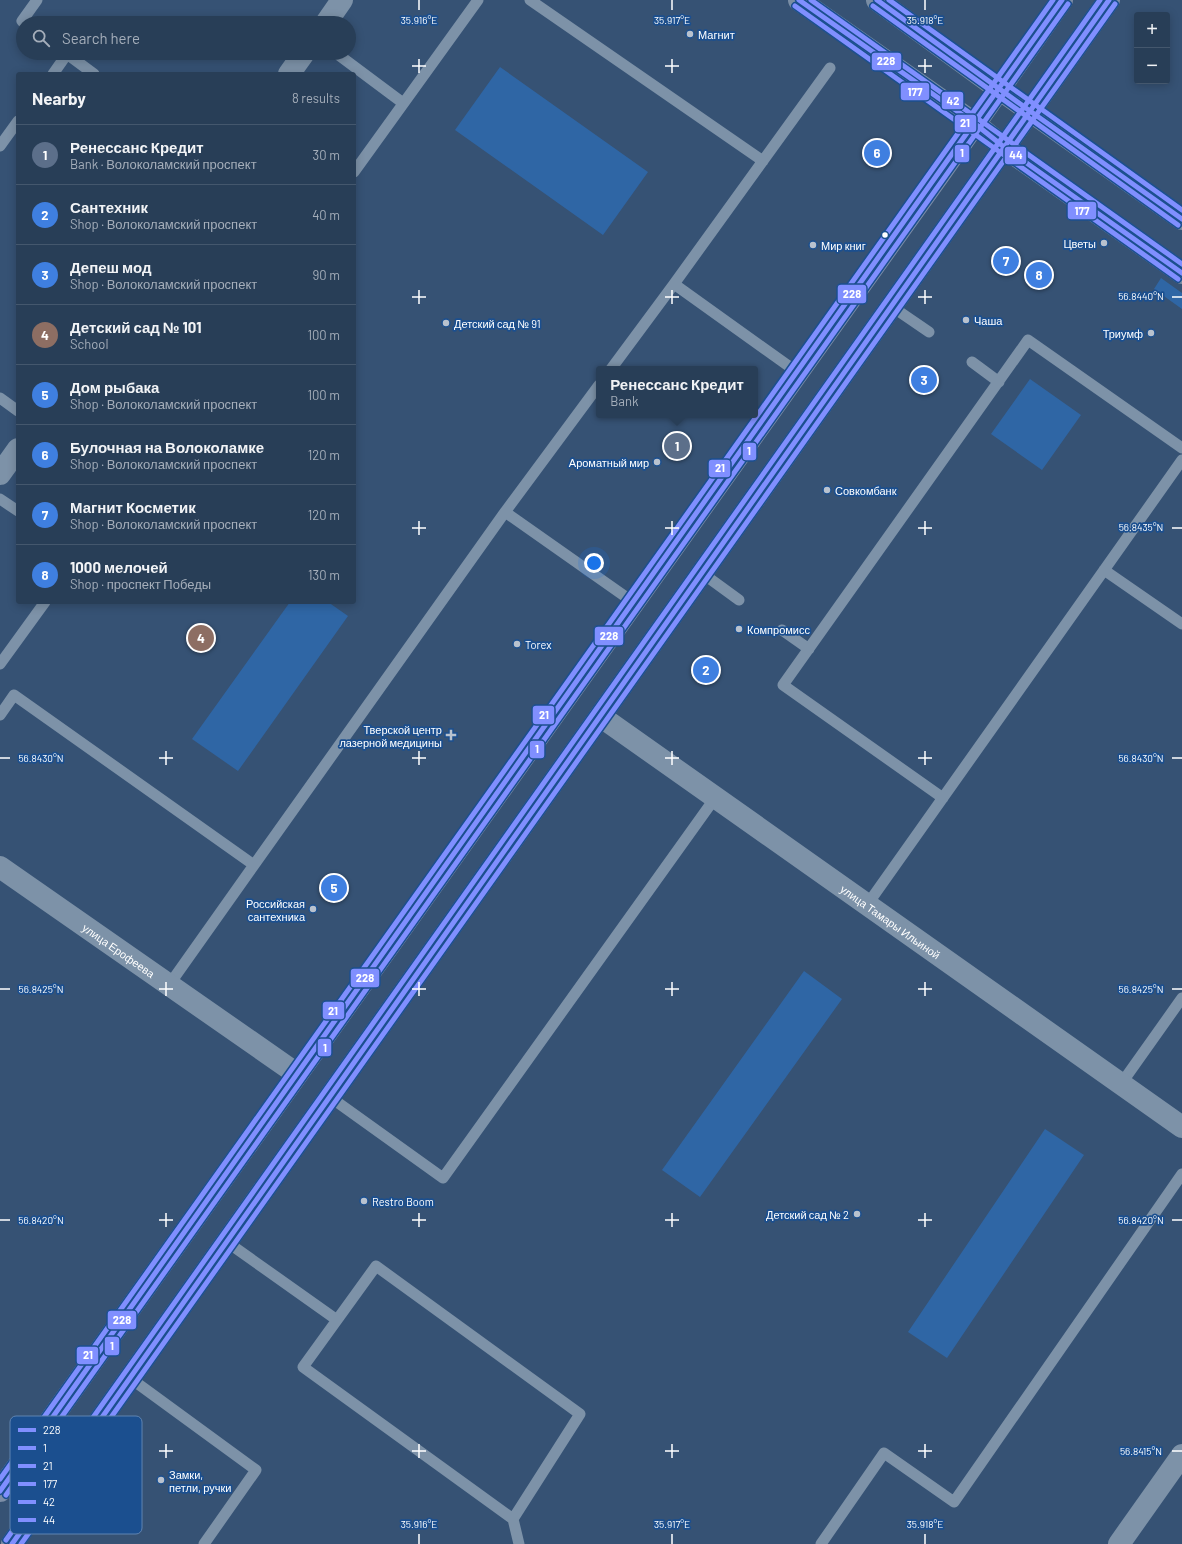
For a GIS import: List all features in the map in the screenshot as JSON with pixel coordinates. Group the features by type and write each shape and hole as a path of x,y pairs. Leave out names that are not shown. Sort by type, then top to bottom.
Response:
{"main road":[{"path":"799,0 974,123 1004,147 1182,273"},
{"path":"877,0 1182,219"},
{"path":"53,1416 1062,0"},
{"path":"103,1416 1109,0"},
{"path":"0,1491 10,1477"},
{"path":"12,1544 19,1534"}],"street":[{"path":"331,16 342,0"},
{"path":"290,72 299,60"},
{"path":"0,474 16,452"},
{"name":"улица Тамары Ильиной","path":"600,716 1182,1127"},
{"name":"улица Ерофеева","path":"0,867 297,1074"},
{"path":"1119,1544 1182,1455"}],"lane":[{"path":"26,16 37,0"},
{"path":"356,169 478,0"},
{"path":"530,0 763,161"},
{"path":"54,72 62,60"},
{"path":"74,60 91,72"},
{"path":"346,60 404,103"},
{"path":"613,366 830,68"},
{"path":"0,146 16,124"},
{"path":"674,284 797,372"},
{"path":"891,306 929,332"},
{"path":"943,798 783,686 1028,340 1182,448"},
{"path":"972,362 998,382"},
{"path":"169,985 505,512 596,389"},
{"path":"0,398 16,410"},
{"path":"867,905 1182,460"},
{"path":"0,498 16,510"},
{"path":"505,512 633,602"},
{"path":"1104,570 1182,624"},
{"path":"702,573 739,600"},
{"path":"0,664 44,604"},
{"path":"782,630 809,649"},
{"path":"0,715 14,695 254,865"},
{"path":"330,1097 443,1178 715,798"},
{"path":"1121,1084 1182,998"},
{"path":"821,1544 884,1454 954,1502 1182,1174"},
{"path":"227,1242 337,1320"},
{"path":"513,1519 580,1414 376,1266 303,1367 513,1519 519,1544"},
{"path":"130,1378 256,1470 204,1544"}],"shaded area":[{"path":"500,67 648,172 603,235 455,130"},
{"path":"1161,278 1182,293 1182,309 1154,289"},
{"path":"1030,379 1081,415 1042,470 991,434"},
{"path":"289,604 331,604 348,616 238,771 192,739"},
{"path":"804,971 842,999 700,1197 662,1170"},
{"path":"1045,1129 1084,1155 947,1358 908,1332"}],"transit line":[{"name":"228","path":"799,0 974,123"},
{"name":"42","path":"811,0 1182,264"},
{"name":"228","path":"877,0 1030,111"},
{"name":"42","path":"889,0 1182,210"},
{"name":"21","path":"758,414 1053,0"},
{"name":"44","path":"1062,0 974,123 1004,147 1182,273"},
{"name":"21","path":"94,1416 1100,0"},
{"name":"44","path":"1109,0 1030,111 1182,219"},
{"name":"1","path":"62,1416 1068,4"},
{"name":"1","path":"112,1416 1115,4"},
{"name":"177","path":"795,6 1178,279"},
{"name":"177","path":"873,6 1178,225"},
{"name":"228","path":"103,1416 1030,111"},
{"name":"228","path":"53,1416 974,123"},
{"name":"21","path":"45,1416 755,418"},
{"name":"21","path":"0,1479 10,1465"},
{"name":"228","path":"0,1491 10,1477"},
{"name":"1","path":"6,1495 10,1489"},
{"name":"21","path":"6,1540 10,1534"},
{"name":"228","path":"12,1544 19,1534"},
{"name":"1","path":"21,1544 28,1534"}],"place":[{"name":"Магнит","path":"690,34"},
{"name":"Булочная на Волоколамке","path":"877,153"},
{"name":"Цветы","path":"1104,243"},
{"name":"Мир книг","path":"813,245"},
{"name":"Магнит Косметик","path":"1006,261"},
{"name":"1000 мелочей","path":"1039,275"},
{"name":"Чаша","path":"966,320"},
{"name":"Детский сад № 91","path":"446,323"},
{"name":"Триумф","path":"1151,333"},
{"name":"Депеш мод","path":"924,380"},
{"name":"Ренессанс Кредит","path":"677,446"},
{"name":"Ароматный мир","path":"657,462"},
{"name":"Совкомбанк","path":"827,490"},
{"name":"Компромисс","path":"739,629"},
{"name":"Детский сад № 101","path":"201,638"},
{"name":"Torex","path":"517,644"},
{"name":"Сантехник","path":"706,670"},
{"name":"Тверской центр лазерной медицины","path":"451,735"},
{"name":"Дом рыбака","path":"334,888"},
{"name":"Российская сантехника","path":"313,909"},
{"name":"Restro Boom","path":"364,1201"},
{"name":"Детский сад № 2","path":"857,1214"},
{"name":"Замки, петли, ручки","path":"161,1480"}]}
